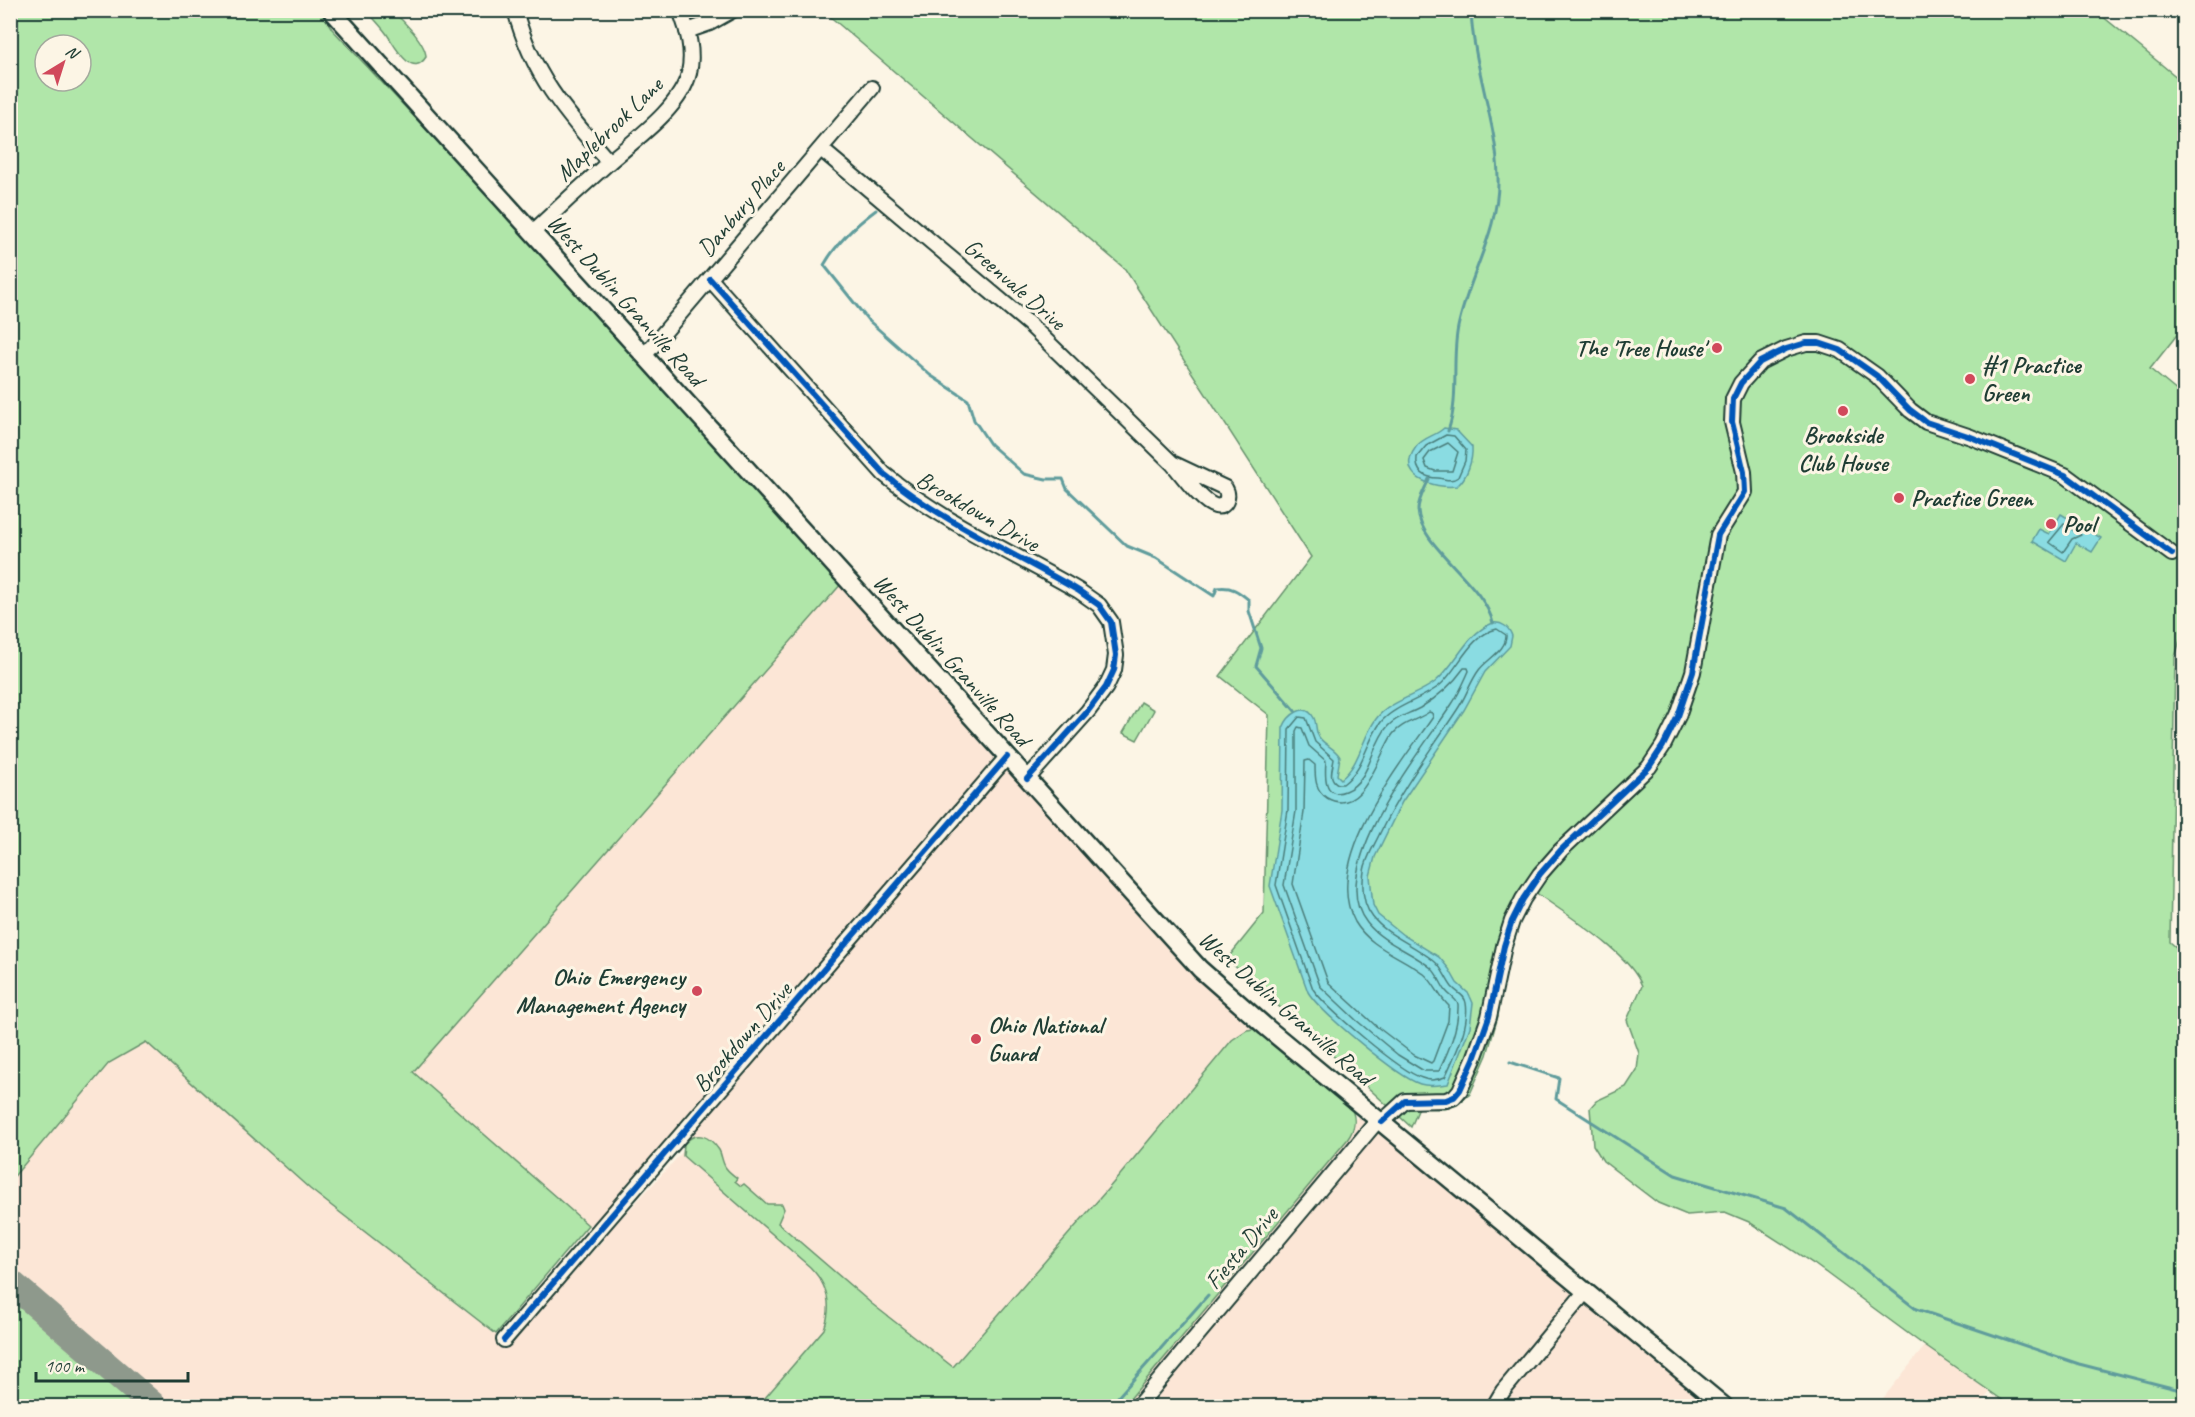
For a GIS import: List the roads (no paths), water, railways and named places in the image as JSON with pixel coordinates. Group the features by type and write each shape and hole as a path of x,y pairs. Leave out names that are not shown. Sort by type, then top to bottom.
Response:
{"main road":[{"name":"West Dublin Granville Road","path":"331,10 1200,969 1259,1021 1724,1407"}],"street":[{"path":"515,10 528,48 546,84 569,117 609,162"},
{"name":"Maplebrook Lane","path":"533,232 650,125 681,92 690,66 691,50 680,10"},
{"path":"687,31 714,21 733,10"},
{"name":"Danbury Place","path":"644,357 872,88"},
{"name":"Greenvale Drive","path":"821,149 1029,324 1172,463"},
{"name":"Brookdown Drive","path":"710,279 884,474 946,517 1079,591 1099,605 1111,622 1116,655 1114,670 1106,687 1089,711 1028,779"},
{"name":"Fiesta Drive","path":"1138,1407 1380,1121 1405,1101 1446,1101 1459,1092 1471,1067 1488,1017 1506,937 1523,899 1540,874 1561,850 1642,774 1657,756 1682,707 1693,672 1718,535 1723,523 1745,494 1745,477 1732,422 1732,408 1738,387 1754,367 1765,359 1797,345 1814,343 1828,346 1851,357 1873,372 1910,410 1926,422 1971,437 2069,478 2172,554"},
{"name":"Brookdown Drive","path":"504,1340 1007,757"},
{"path":"1494,1407 1503,1391 1586,1292"}],"water":[{"path":"1444,428 1456,430 1472,447 1469,468 1457,486 1428,483 1413,473 1410,466 1416,447"},
{"path":"2061,514 2101,538 2092,552 2076,543 2066,561 2032,541 2039,529 2049,534"},
{"path":"1493,623 1502,624 1509,630 1512,636 1510,646 1485,672 1464,710 1402,802 1375,857 1370,876 1373,905 1378,915 1403,935 1439,957 1457,983 1469,994 1473,1003 1470,1027 1448,1084 1423,1085 1409,1079 1360,1043 1327,1014 1308,992 1270,886 1282,810 1283,728 1297,712 1302,710 1310,713 1315,720 1319,737 1340,757 1337,775 1341,779 1353,766 1371,726 1381,713 1435,682 1475,634"}],"waterway":[{"path":"1448,431 1454,405 1458,327 1489,235 1497,197 1497,157 1476,52 1471,10"},
{"path":"876,210 847,235 824,265 868,320 930,375 968,400 974,420 990,444 1024,474 1046,479 1063,479 1067,489 1127,546 1156,558 1214,596 1217,588 1227,588 1249,600 1249,611 1261,648 1256,666 1295,711"},
{"path":"1429,479 1418,506 1421,524 1440,551 1478,594 1493,623"},
{"path":"1510,1062 1559,1078 1556,1099 1675,1175 1786,1208 1916,1309 2079,1364 2184,1391"},
{"path":"1110,1406 1208,1295"}],"place":[{"name":"The 'Tree House'","path":"1717,348"},
{"name":"#1 Practice Green","path":"1970,379"},
{"name":"Brookside Club House","path":"1843,411"},
{"name":"Practice Green","path":"1899,498"},
{"name":"Pool","path":"2051,524"},
{"name":"Ohio Emergency Management Agency","path":"697,991"},
{"name":"Ohio National Guard","path":"976,1039"}]}
